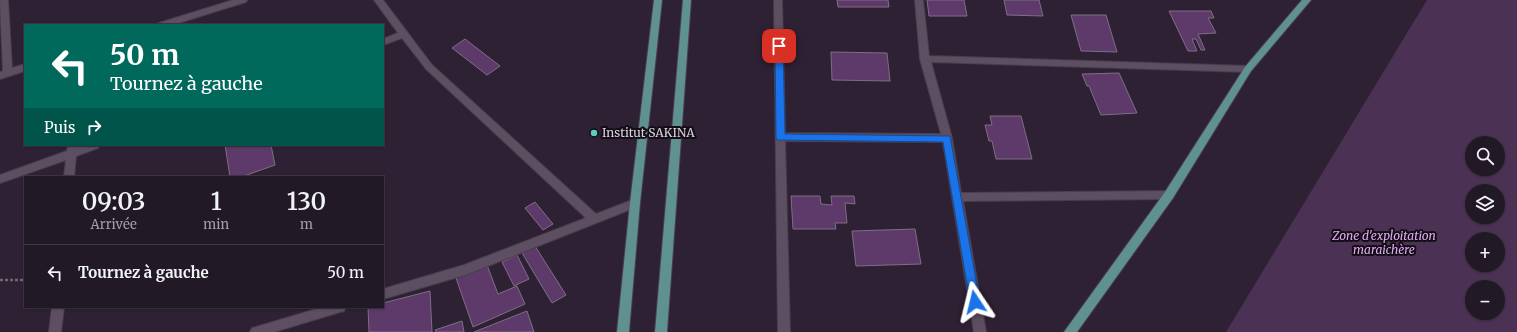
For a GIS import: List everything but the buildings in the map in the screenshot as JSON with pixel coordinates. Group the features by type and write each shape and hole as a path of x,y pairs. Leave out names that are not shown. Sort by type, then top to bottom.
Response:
{"main road":[{"path":"623,332 635,203 658,0"},
{"path":"661,332 687,0"},
{"path":"1070,332 1169,195 1248,69 1307,0"}],"street":[{"path":"4,0 4,74 24,67"},
{"path":"165,24 242,0"},
{"path":"378,0 429,67 596,219"},
{"path":"778,0 784,332"},
{"path":"919,0 925,59 947,138 980,332"},
{"path":"384,42 404,34"},
{"path":"925,59 1248,69"},
{"path":"780,137 947,138"},
{"path":"0,179 72,149 89,146"},
{"path":"69,176 72,149"},
{"path":"957,197 1169,195"},
{"path":"384,294 465,270 635,203"},
{"path":"55,332 58,308"},
{"path":"256,332 337,308"}],"path":[{"path":"0,280 24,280"}],"green space":[{"name":"Zone d'exploitation maraichère","path":"1427,0 1517,0 1517,332 1226,332"}],"place":[{"name":"Institut SAKINA","path":"594,133"}],"route":[{"path":"779,46 780,137 947,138 975,302"}]}
